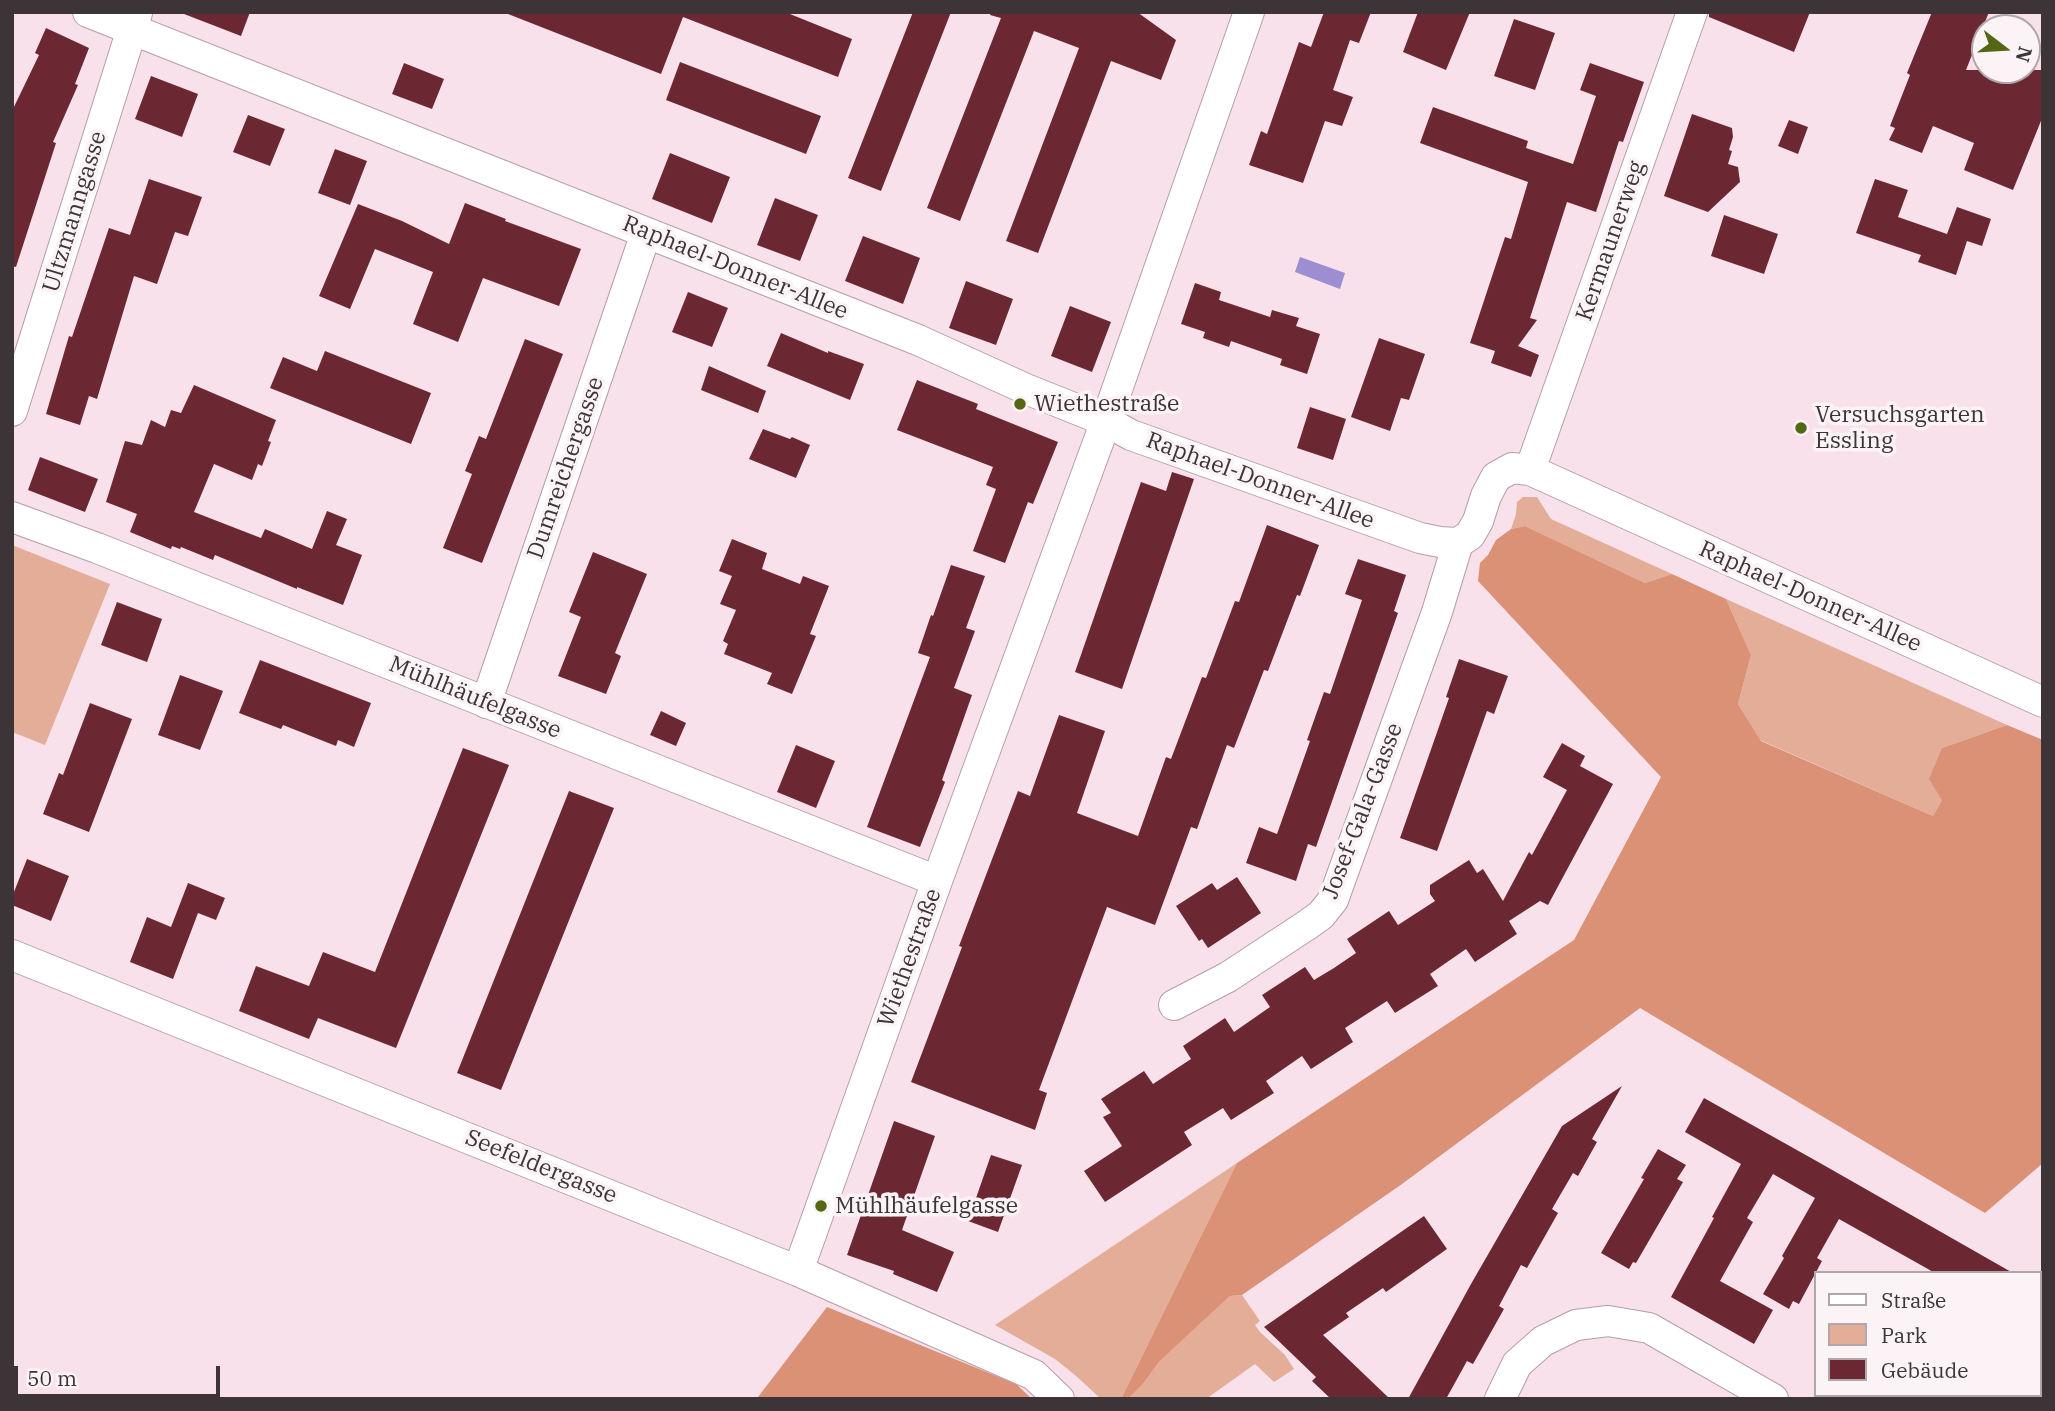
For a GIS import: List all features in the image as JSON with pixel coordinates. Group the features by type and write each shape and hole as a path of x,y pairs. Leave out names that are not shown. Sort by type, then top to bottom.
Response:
{"street":[{"name":"Raphael-Donner-Allee","path":"88,12 134,21 646,233 918,341 1106,421 1131,435 1420,538 1458,543"},
{"name":"Wiethestraße","path":"798,1271 937,881 1106,421 1250,12"},
{"name":"Kermaunerweg","path":"1530,470 1692,12"},
{"name":"Ultzmanngasse","path":"12,411 134,21"},
{"name":"Dumreichergasse","path":"486,702 646,233"},
{"path":"1458,543 1470,535 1496,477 1512,468 1530,470"},
{"name":"Raphael-Donner-Allee","path":"1530,470 2043,702"},
{"name":"Mühlhäufelgasse","path":"12,517 109,552 937,881"},
{"name":"Josef-Gala-Gasse","path":"1174,1005 1228,977 1307,925 1321,915 1333,900 1437,612 1458,543"},
{"name":"Seefeldergasse","path":"12,955 798,1271 1034,1375 1059,1399"},
{"path":"1500,1399 1517,1364 1543,1341 1576,1325 1608,1321 1648,1328 1773,1399"}],"green space":[{"path":"1523,497 1537,497 1551,519 1672,574 1645,583 1525,526 1511,529 1517,502"},
{"path":"12,545 110,584 45,745 12,732"},
{"path":"1726,599 2007,725 1942,748 1942,800 1933,816 1760,740 1738,704 1751,655"},
{"path":"1237,1163 1121,1399 1101,1399 1055,1359 995,1325"},
{"path":"1242,1295 1260,1321 1255,1325 1285,1355 1294,1369 1274,1382 1255,1364 1206,1399 1128,1399 1159,1362 1230,1296"}],"shaded area":[{"path":"1300,257 1345,273 1340,289 1295,272"},
{"path":"1525,526 1645,583 1672,574 1726,599 1751,655 1738,704 1761,741 1933,816 1942,800 1929,779 1942,748 2007,725 2043,740 2043,1163 1985,1213 1640,1008 1402,1184 1242,1295 1230,1296 1159,1362 1128,1399 1121,1399 1237,1163 1574,940 1661,777 1478,581 1480,563 1496,540 1511,529"},
{"path":"827,1307 1016,1384 1032,1399 760,1399 758,1397"}],"building":[{"path":"184,12 250,12 241,36"},
{"path":"508,12 785,12 852,39 838,77 683,17 661,74"},
{"path":"913,12 951,12 881,191 848,178"},
{"path":"991,12 1137,12 1176,40 1161,80 1111,61 1038,253 1006,241 1079,48 1034,31 960,221 927,208 1001,18 990,15"},
{"path":"1324,12 1371,12 1359,43 1350,40 1333,90 1353,97 1342,126 1325,121 1303,183 1249,165 1261,131 1267,134 1299,42 1311,47"},
{"path":"1418,12 1470,12 1446,70 1403,52"},
{"path":"1709,12 1810,12 1794,52 1709,17"},
{"path":"1932,12 1989,12 1971,14 1971,57 1966,70 1971,70 1971,84 2041,84 2043,70 2043,116 2013,190 1964,170 1974,143 1933,126 1922,153 1889,140 1895,128 1890,126 1910,75 1907,73"},
{"path":"1514,19 1555,33 1535,90 1494,76"},
{"path":"46,28 89,48 75,84 78,85 53,142 56,143 16,267 12,266 12,111 39,55 35,53"},
{"path":"680,62 821,116 806,154 666,100"},
{"path":"404,63 444,79 432,109 392,94"},
{"path":"1590,63 1644,82 1623,142 1619,141 1596,212 1567,202 1530,318 1537,320 1518,346 1539,355 1531,377 1491,363 1495,351 1470,343 1505,237 1511,239 1528,182 1420,143 1433,107 1528,141 1526,148 1573,164 1596,96 1580,90"},
{"path":"151,76 198,94 182,137 135,119"},
{"path":"1692,114 1732,128 1733,137 1729,150 1732,151 1728,164 1738,167 1740,182 1708,212 1664,196"},
{"path":"248,115 285,129 270,166 233,152"},
{"path":"1789,120 1808,127 1798,154 1778,146"},
{"path":"335,149 367,161 350,205 318,193"},
{"path":"670,153 730,177 712,223 652,199"},
{"path":"149,179 202,197 188,236 175,232 157,284 134,276 97,399 89,396 80,425 46,414 69,336 72,337 109,228 130,235"},
{"path":"1875,179 1908,190 1898,217 1947,234 1957,207 1991,219 1982,246 1967,241 1956,275 1918,262 1921,255 1856,233"},
{"path":"775,198 818,215 800,261 757,245"},
{"path":"465,203 581,249 559,306 483,278 458,342 413,324 433,272 375,249 350,309 319,296 358,204 402,221 449,244"},
{"path":"1724,215 1778,234 1764,274 1711,256"},
{"path":"863,236 920,258 903,304 845,281"},
{"path":"966,281 1013,299 996,345 949,328"},
{"path":"1195,283 1221,292 1219,300 1270,317 1272,310 1299,318 1296,326 1320,334 1307,374 1280,365 1282,359 1231,341 1229,347 1203,338 1205,332 1181,324"},
{"path":"688,292 728,308 712,347 672,332"},
{"path":"1070,306 1111,322 1092,372 1051,356"},
{"path":"781,333 828,353 864,364 850,400 767,366"},
{"path":"1379,338 1425,354 1409,400 1401,398 1390,431 1351,417"},
{"path":"525,339 563,354 482,563 443,548 472,474 465,471 479,436 486,439"},
{"path":"325,351 431,393 411,444 270,388 283,357 317,371"},
{"path":"709,366 766,391 758,413 701,390"},
{"path":"917,380 978,404 976,409 1058,442 1033,504 1028,502 1005,563 973,551 996,489 986,485 993,467 897,430"},
{"path":"194,385 276,420 262,466 258,464 252,480 214,464 194,512 261,538 265,529 312,549 327,511 347,519 336,545 362,555 343,605 215,555 213,560 181,547 172,546 171,549 130,532 137,514 106,502 125,441 142,445 151,420 165,427 171,410 181,413"},
{"path":"1310,407 1346,419 1333,460 1297,448"},
{"path":"763,429 810,445 796,478 749,459"},
{"path":"40,457 98,479 85,512 28,490"},
{"path":"1172,472 1194,479 1122,689 1075,672 1141,482 1166,491"},
{"path":"1267,525 1319,545 1300,596 1297,595 1268,671 1264,670 1234,748 1227,745 1197,829 1191,827 1155,925 1107,907 1039,1090 1047,1093 1035,1130 911,1082 1018,791 1030,796 1059,715 1105,731 1077,813 1138,836 1166,757 1171,759 1202,677 1206,678 1235,601 1239,602"},
{"path":"732,539 767,553 762,569 800,584 803,576 829,586 810,634 816,636 792,694 767,684 772,673 724,654 728,644 723,641 736,610 720,604 732,576 719,571"},
{"path":"593,552 647,574 615,653 621,656 606,694 558,676 581,617 569,612"},
{"path":"1358,559 1406,575 1394,611 1398,613 1316,847 1308,844 1296,881 1246,863 1259,827 1277,834 1310,741 1307,740 1324,692 1330,694 1362,600 1345,594"},
{"path":"951,565 985,576 966,628 975,631 954,688 972,695 942,780 945,782 920,847 867,827 930,657 918,653"},
{"path":"117,602 162,619 147,662 101,645"},
{"path":"1459,659 1508,676 1494,714 1487,711 1437,851 1400,838 1449,698 1446,697"},
{"path":"260,660 371,703 354,747 338,740 336,746 283,725 281,729 239,713"},
{"path":"180,675 223,691 200,750 158,735"},
{"path":"90,703 132,719 89,832 43,814 59,773 63,775"},
{"path":"661,711 686,723 676,746 650,735"},
{"path":"1562,743 1585,756 1580,766 1613,784 1548,905 1540,901 1509,921 1517,934 1475,962 1466,949 1430,974 1438,986 1395,1013 1387,1001 1345,1028 1353,1042 1311,1069 1302,1056 1266,1081 1274,1093 1231,1120 1223,1108 1184,1132 1192,1145 1105,1202 1084,1171 1122,1146 1103,1117 1111,1113 1101,1099 1144,1071 1153,1084 1191,1059 1183,1046 1225,1018 1234,1032 1270,1007 1262,995 1305,967 1314,980 1334,968 1356,953 1347,939 1389,911 1398,925 1435,901 1430,894 1430,885 1469,860 1477,873 1483,869 1503,901 1529,852 1532,855 1567,790 1543,777"},
{"path":"796,745 835,761 816,808 777,792"},
{"path":"463,748 509,765 396,1048 318,1018 309,1039 239,1011 256,966 309,986 323,952 375,972"},
{"path":"569,791 614,808 501,1090 457,1073"},
{"path":"27,859 69,876 51,921 12,905 12,897"},
{"path":"1237,877 1261,913 1208,948 1202,939 1199,941 1176,906 1212,883 1217,890"},
{"path":"188,883 225,898 216,920 198,913 173,979 130,962 147,917 171,927"},
{"path":"1622,1086 1592,1139 1597,1142 1578,1176 1573,1173 1552,1209 1558,1213 1527,1268 1521,1265 1499,1306 1504,1309 1473,1364 1467,1361 1446,1399 1408,1399 1562,1126"},
{"path":"1704,1098 2009,1271 1931,1271 1839,1219 1817,1258 1822,1261 1814,1271 1799,1304 1793,1301 1789,1309 1763,1294 1815,1198 1773,1174 1747,1218 1753,1222 1720,1281 1773,1310 1754,1344 1671,1297 1741,1164 1685,1132"},
{"path":"894,1121 935,1136 902,1230 954,1252 937,1292 893,1274 894,1271 847,1255"},
{"path":"1658,1149 1686,1165 1677,1179 1683,1182 1636,1263 1633,1262 1629,1269 1601,1253 1644,1179 1641,1178"},
{"path":"991,1155 1022,1165 998,1232 968,1221"},
{"path":"1424,1216 1447,1249 1386,1292 1383,1288 1346,1313 1349,1317 1323,1335 1390,1399 1331,1399 1312,1381 1316,1377 1264,1327"}],"place":[{"name":"Wiethestraße","path":"1020,404"},
{"name":"Versuchsgarten Essling","path":"1801,428"},
{"name":"Mühlhäufelgasse","path":"821,1206"}]}
